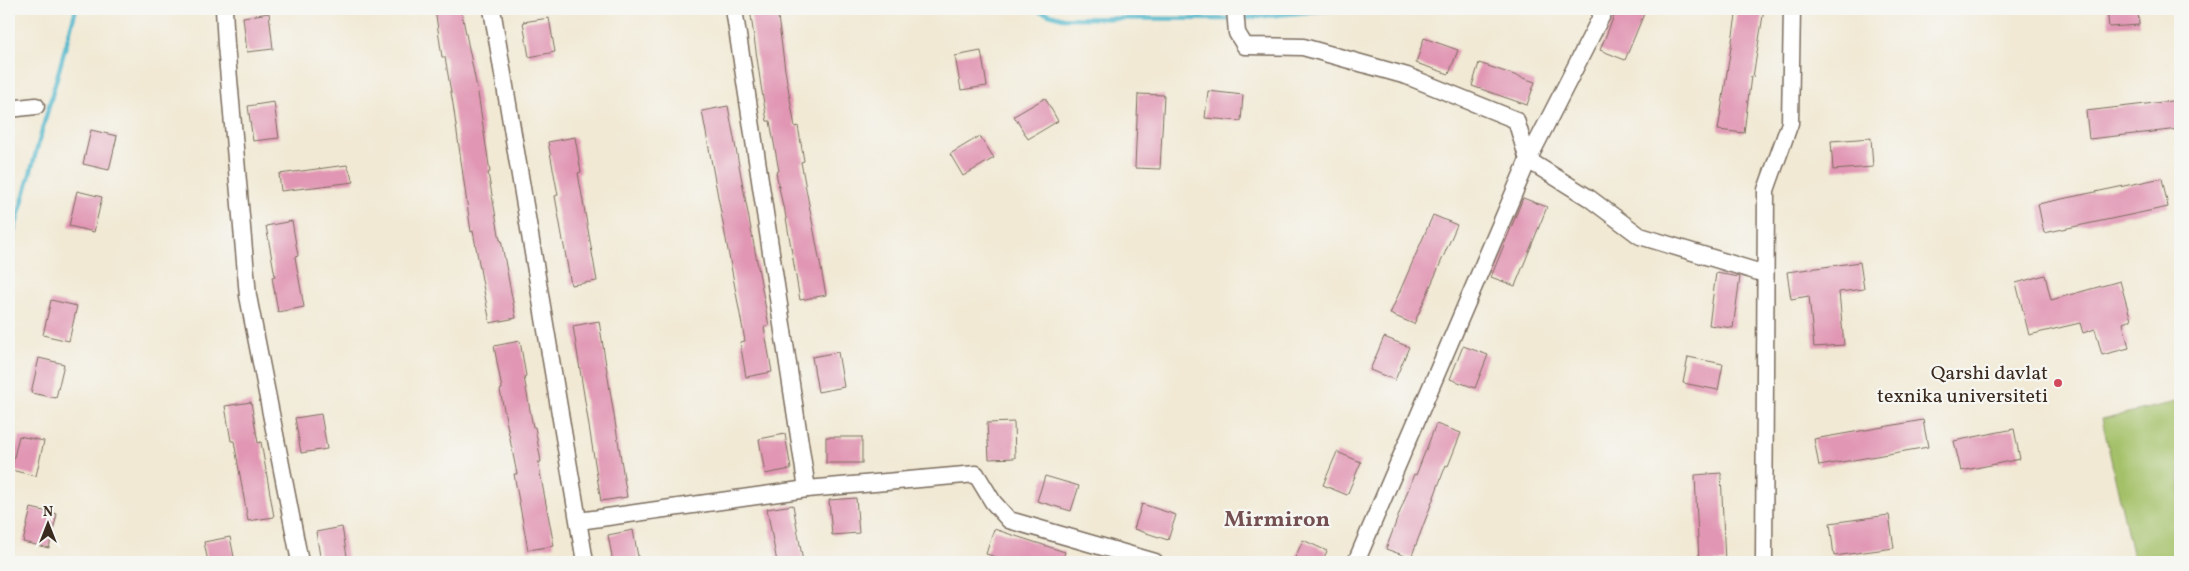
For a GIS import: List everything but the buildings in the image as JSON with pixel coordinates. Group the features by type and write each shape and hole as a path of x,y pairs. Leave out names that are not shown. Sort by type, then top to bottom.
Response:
{"street":[{"path":"224,9 226,55 248,296 300,562"},
{"path":"492,9 586,562"},
{"path":"734,9 808,489"},
{"path":"1235,9 1237,33 1245,46 1303,47 1407,76 1516,120 1528,160 1589,198 1640,236 1765,274"},
{"path":"1356,562 1528,160 1604,9"},
{"path":"1764,562 1766,190 1790,123 1792,9"},
{"path":"9,109 36,106"},
{"path":"578,521 808,489 976,474 993,502 1009,520 1154,562"}],"green space":[{"path":"2180,401 2180,562 2134,562 2102,419"}],"waterway":[{"path":"9,249 76,9"},
{"path":"1032,9 1063,18 1228,19"},
{"path":"1244,18 1340,9"}],"place":[{"name":"Qarshi davlat texnika universiteti","path":"2058,383"}],"district":[{"name":"Mirmiron","path":"1277,518"}]}
